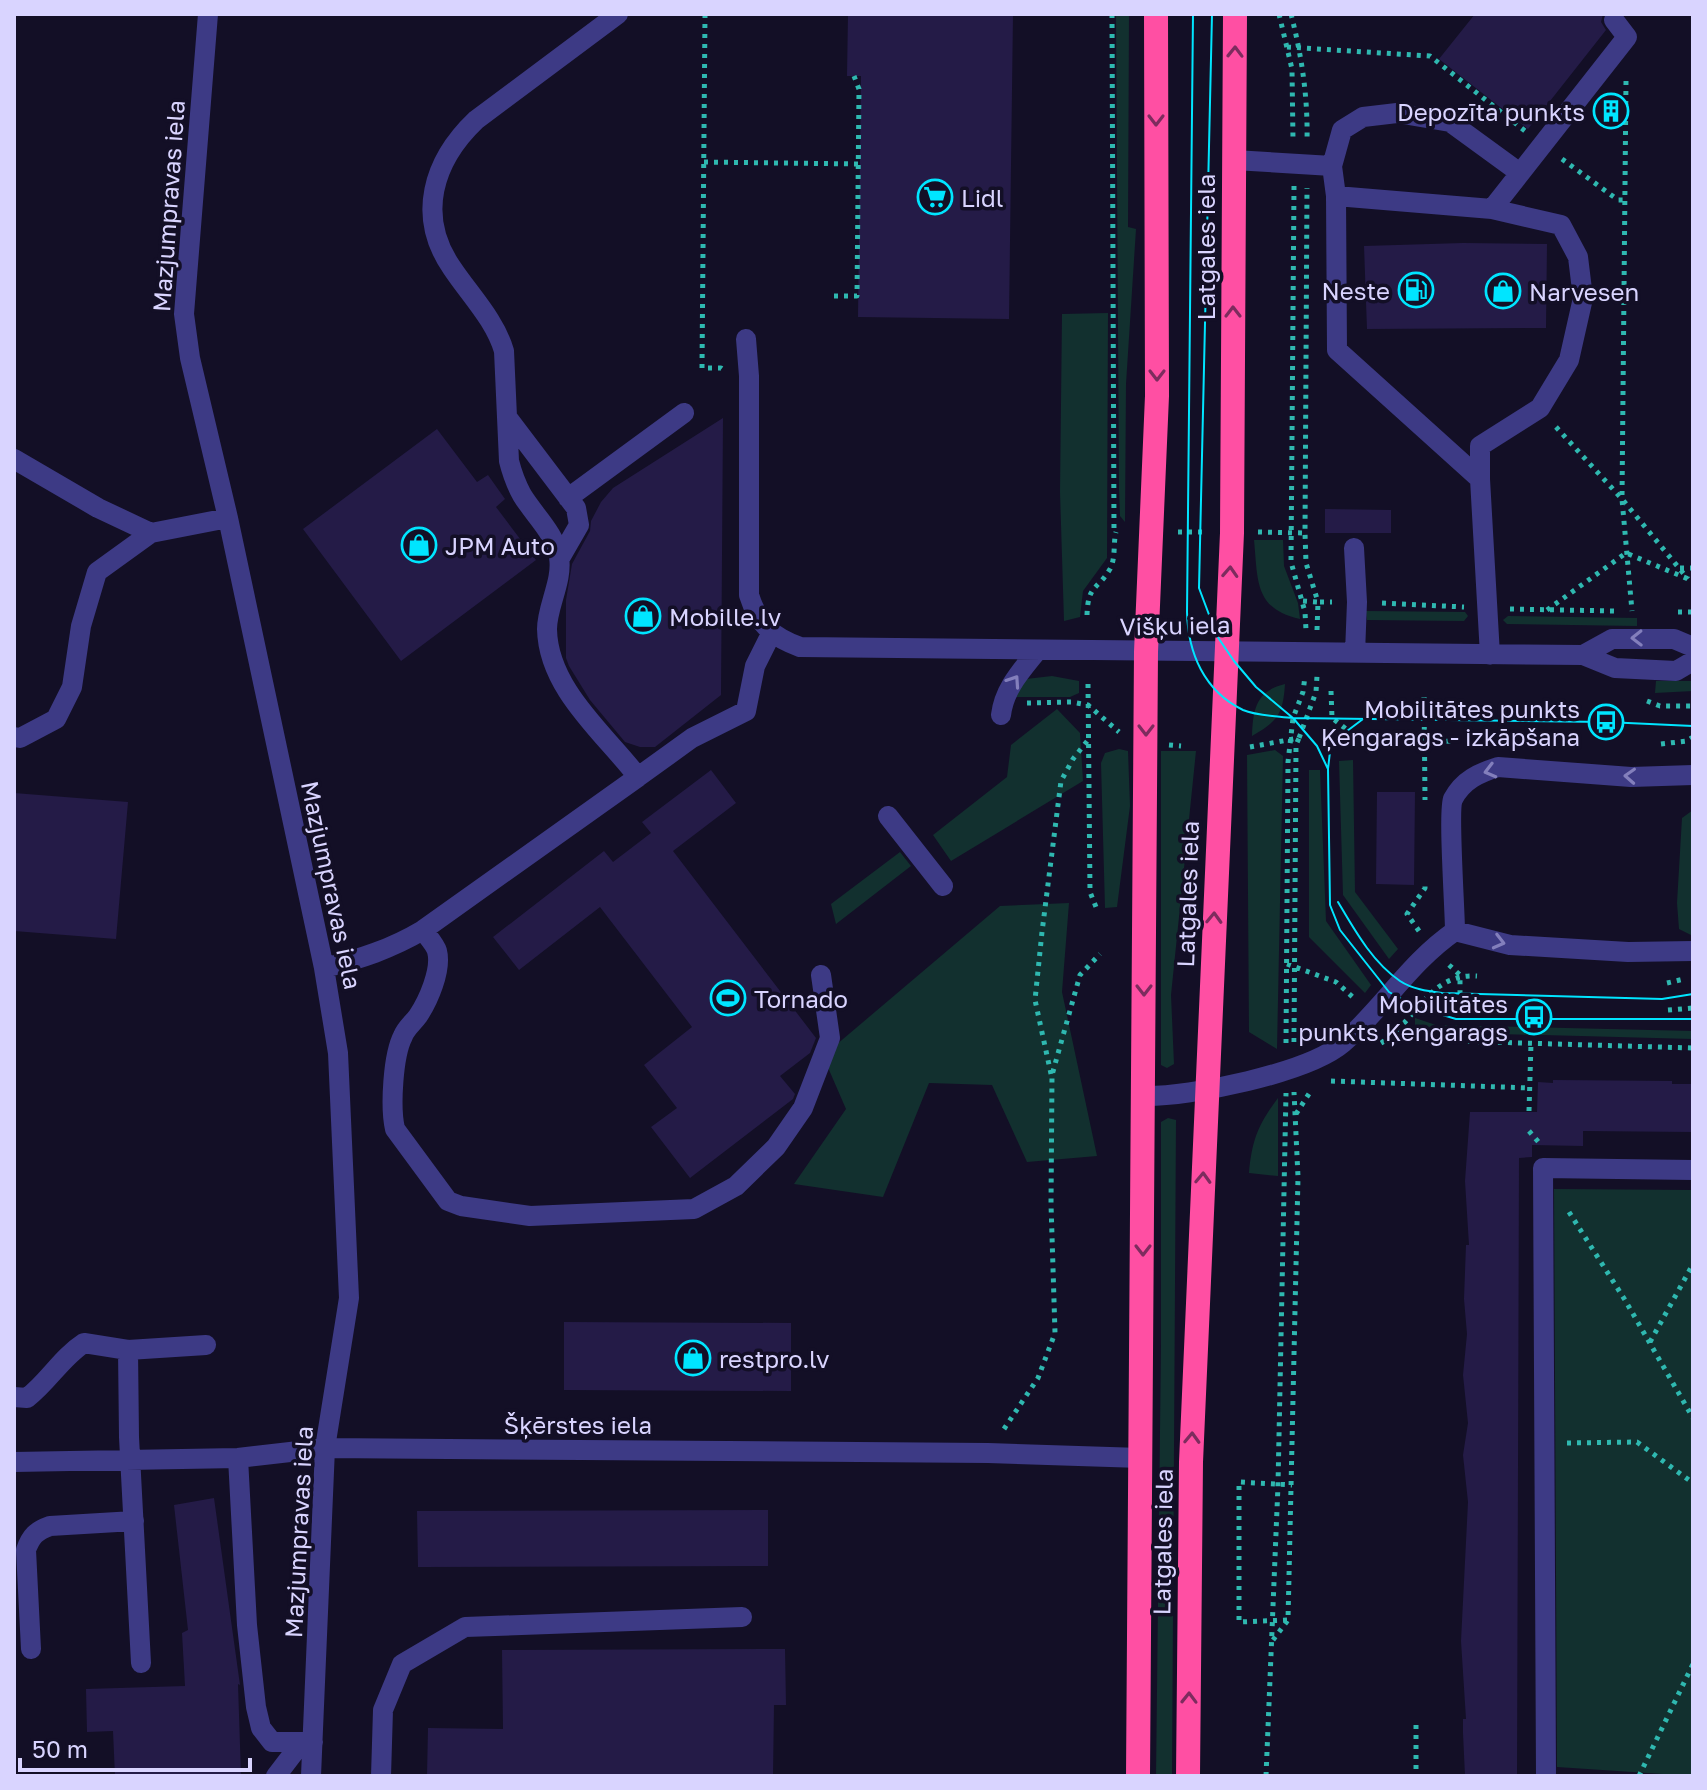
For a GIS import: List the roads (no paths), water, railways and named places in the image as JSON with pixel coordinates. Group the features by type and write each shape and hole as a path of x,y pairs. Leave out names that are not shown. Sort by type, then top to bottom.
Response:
{"highway":[{"name":"Latgales iela","path":"1138,1776 1146,652 1157,396 1156,14"},
{"name":"Latgales iela","path":"1188,1776 1191,1462 1232,533 1235,14"}],"street":[{"name":"Mazjumpravas iela","path":"208,14 184,314 190,358 228,518 324,968 338,1053 349,1298 325,1448 308,1742 311,1776"},
{"path":"560,558 551,535 523,497 513,476 509,461 507,373 499,335 441,250 434,228 432,206 436,180 453,145 476,120 618,14"},
{"path":"1492,209 1627,37 1614,20"},
{"path":"1480,479 1337,350 1336,196 1332,166 1342,130 1363,117 1397,113 1450,122 1520,173"},
{"path":"1234,160 1332,166"},
{"path":"1336,196 1492,209 1561,225 1578,257 1583,298 1569,360 1540,408 1480,446 1490,655"},
{"path":"324,968 366,958 400,944 423,930 692,738 746,711 755,666 771,634 759,619 749,595 749,376 746,339"},
{"path":"568,498 684,413"},
{"path":"507,417 576,508 579,525 560,558 547,627 549,649 567,691 638,777"},
{"path":"14,459 98,508 151,533"},
{"path":"14,737 20,738 56,719 72,687 81,626 97,572 151,533 228,518"},
{"path":"1354,548 1357,602 1355,653"},
{"name":"Višķu iela","path":"771,634 800,647 819,649 1583,655 1615,668 1676,671 1693,661"},
{"name":"Višķu iela","path":"1583,655 1612,639 1674,639 1693,647"},
{"path":"1002,709 1010,685 1037,651"},
{"path":"1455,931 1451,802 1465,783 1478,773 1498,767 1631,777 1693,775"},
{"path":"888,816 943,886"},
{"path":"423,930 437,950 436,970 419,1014 404,1033 399,1046 392,1115 395,1129 448,1201 461,1206 530,1216 694,1209 736,1186 776,1147 803,1108 830,1038 821,975"},
{"path":"1144,1096 1176,1094 1308,1064 1340,1045 1372,1015 1389,992 1431,948 1455,931 1510,945 1532,947 1693,951"},
{"path":"1546,1776 1543,1168 1693,1170"},
{"path":"14,1397 27,1398 45,1384 66,1355 84,1343 128,1350 206,1345"},
{"path":"128,1350 141,1663"},
{"name":"Šķērstes iela","path":"14,1462 238,1458 325,1448 988,1453 1141,1458"},
{"path":"238,1458 247,1625 259,1718 265,1736 272,1742 308,1742"},
{"path":"31,1649 26,1550 30,1538 37,1530 50,1526 134,1521"},
{"path":"381,1776 383,1710 402,1664 465,1627 742,1617"},
{"path":"276,1776 308,1742"}],"tram line":[{"path":"1193,14 1187,612 1195,656 1208,681 1229,702 1243,710 1293,718 1693,726"},
{"path":"1212,14 1199,588 1217,636 1234,661 1256,687 1293,718 1317,746 1328,769 1330,905 1340,930 1389,992 1416,1007 1456,1019 1693,1019"},
{"path":"1328,769 1331,743 1363,719"},
{"path":"1338,902 1364,944 1381,964 1400,981 1420,989 1442,993 1662,999 1693,994"}],"place":[{"name":"Depozīta punkts","path":"1611,111"},
{"name":"Lidl","path":"935,197"},
{"name":"Neste","path":"1416,290"},
{"name":"Narvesen","path":"1503,291"},
{"name":"JPM Auto","path":"419,545"},
{"name":"Mobille.lv","path":"643,616"},
{"name":"Mobilitātes punkts Ķengarags - izkāpšana","path":"1606,722"},
{"name":"Tornado","path":"728,998"},
{"name":"Mobilitātes punkts Ķengarags","path":"1534,1017"},
{"name":"restpro.lv","path":"693,1358"}]}
